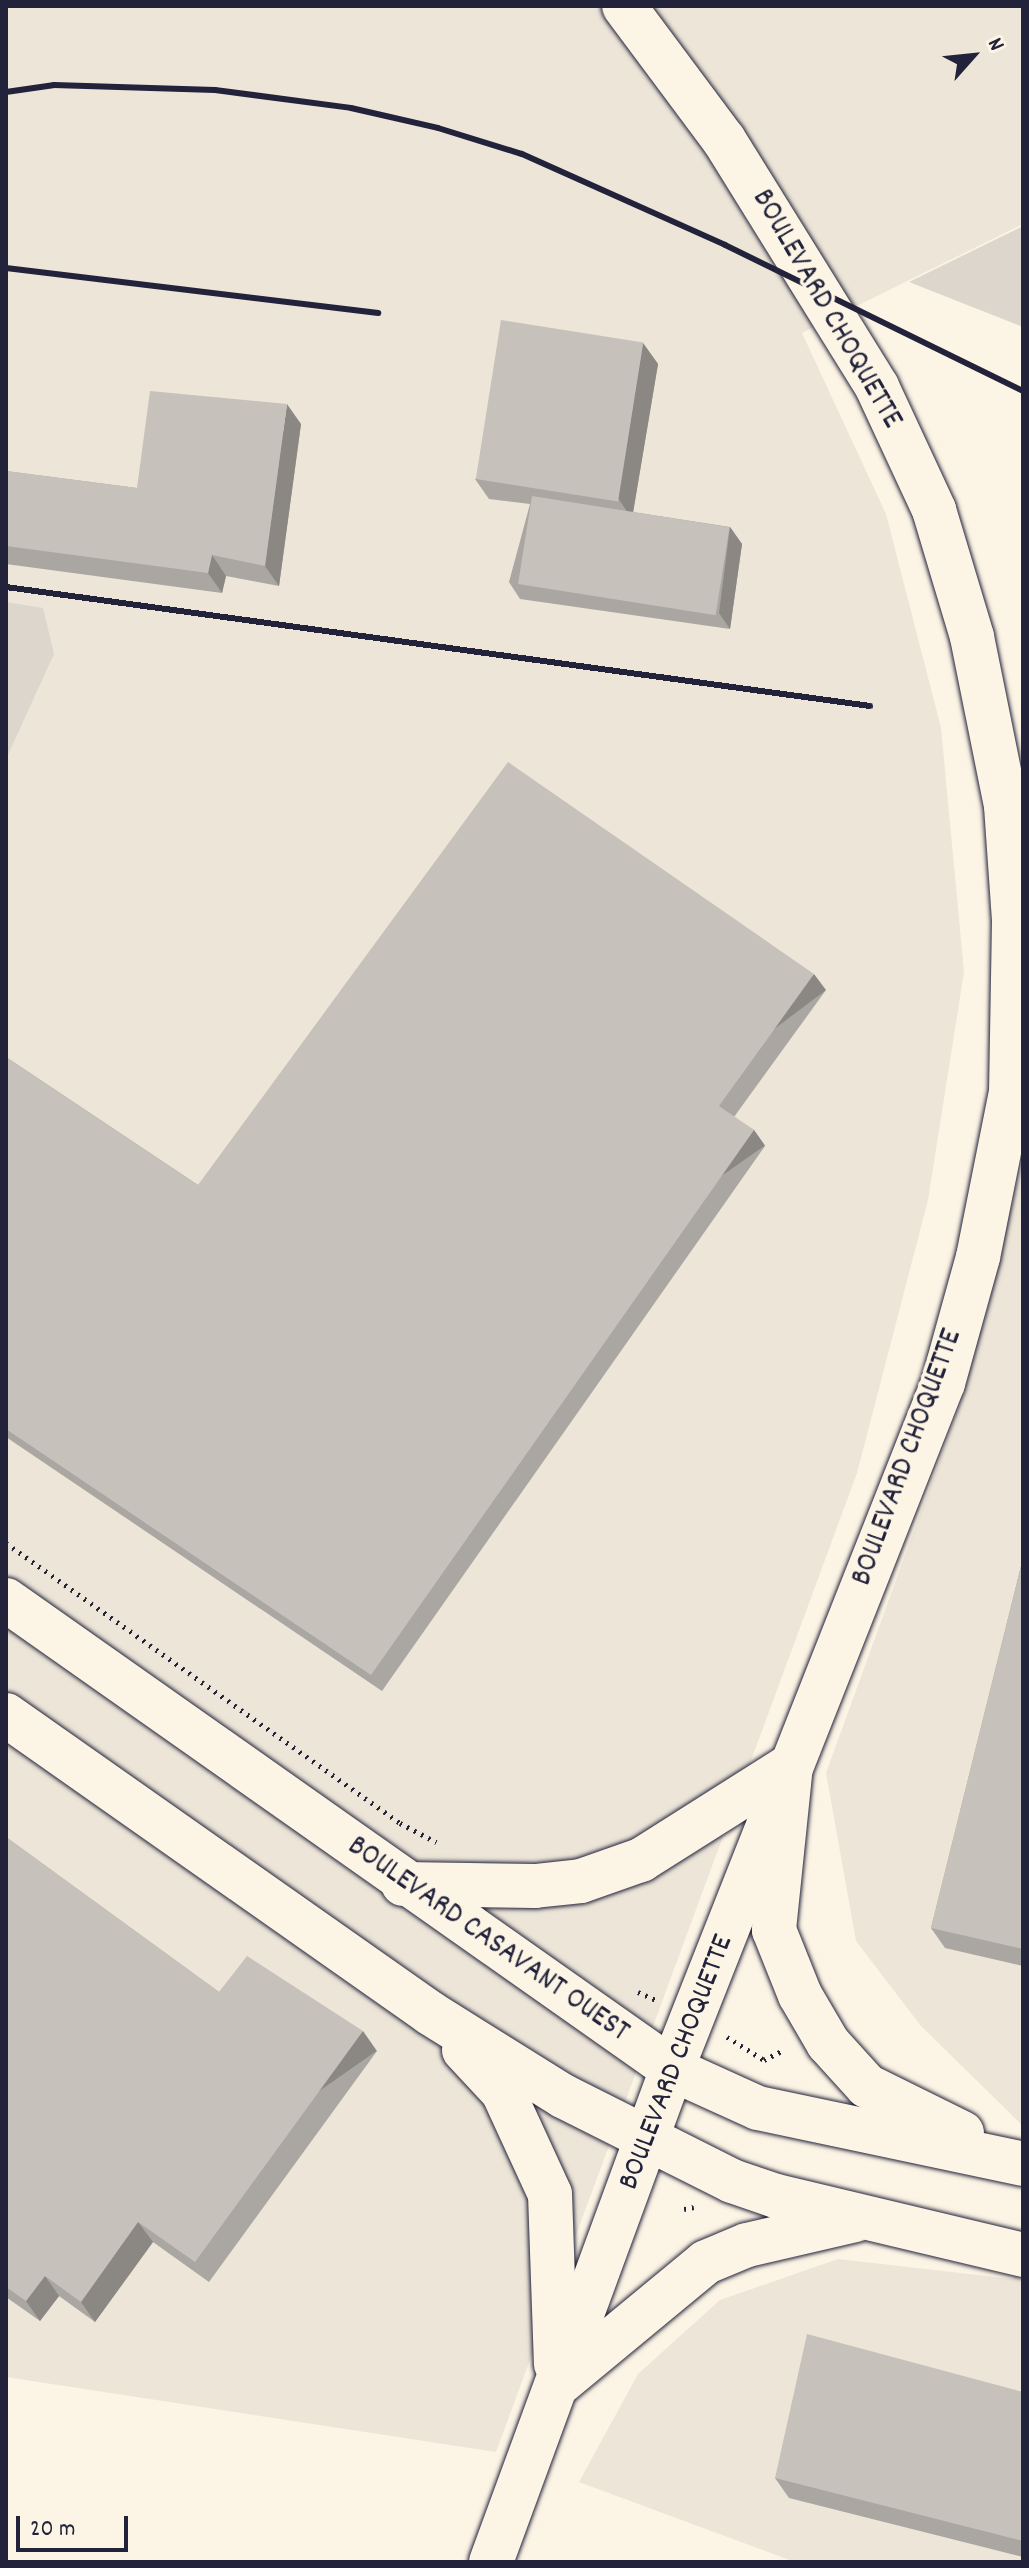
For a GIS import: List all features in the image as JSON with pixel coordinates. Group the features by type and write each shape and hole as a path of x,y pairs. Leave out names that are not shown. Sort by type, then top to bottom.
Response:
{"main road":[{"name":"BOULEVARD CHOQUETTE","path":"491,2562 672,2069 943,1383 978,1257 1011,1092 1014,921 1006,806 972,637 934,510 877,387 724,140 624,6"},
{"name":"BOULEVARD CASAVANT OUEST","path":"6,1600 403,1884 672,2069 758,2108 1023,2162"},
{"path":"6,1715 430,2013 563,2096 732,2181 861,2219 1023,2255"},
{"path":"403,1884 535,1886 581,1881 641,1860 791,1765"},
{"path":"791,1765 774,1930 814,2020 867,2086 1023,2162"},
{"path":"430,2013 503,2092 550,2194 556,2386"},
{"path":"556,2386 706,2262 747,2245 861,2219"}],"shaded area":[{"path":"6,6 1023,6 1023,224 802,333 886,514 941,728 964,972 928,1200 857,1473 496,2452 6,2377"},
{"path":"1023,226 1023,327 909,282"},
{"path":"6,602 43,608 54,654 6,759"},
{"path":"1023,1126 1023,2126 921,2026 856,1941 826,1773 964,1393 1022,1162"},
{"path":"1023,2234 1023,2562 795,2562 579,2482 638,2374 720,2300 838,2259 1013,2279"}],"building":[{"path":"501,320 643,343 618,502 476,479"},
{"path":"150,391 287,404 265,566 212,555 208,573 6,546 6,471 137,488"},
{"path":"532,496 730,527 716,615 518,584"},
{"path":"508,762 814,974 719,1106 754,1130 371,1675 6,1429 6,1057 198,1185"},
{"path":"1023,1558 1023,1949 931,1928"},
{"path":"6,1837 219,1992 247,1956 363,2031 195,2262 138,2222 81,2302 45,2276 26,2301 6,2287"},
{"path":"807,2334 1023,2392 1023,2541 775,2478"}],"railway":[{"path":"6,92 54,85 215,90 351,108 438,128 522,154 725,245 1023,391"},
{"path":"6,268 378,313"},
{"path":"6,587 870,706"}]}
